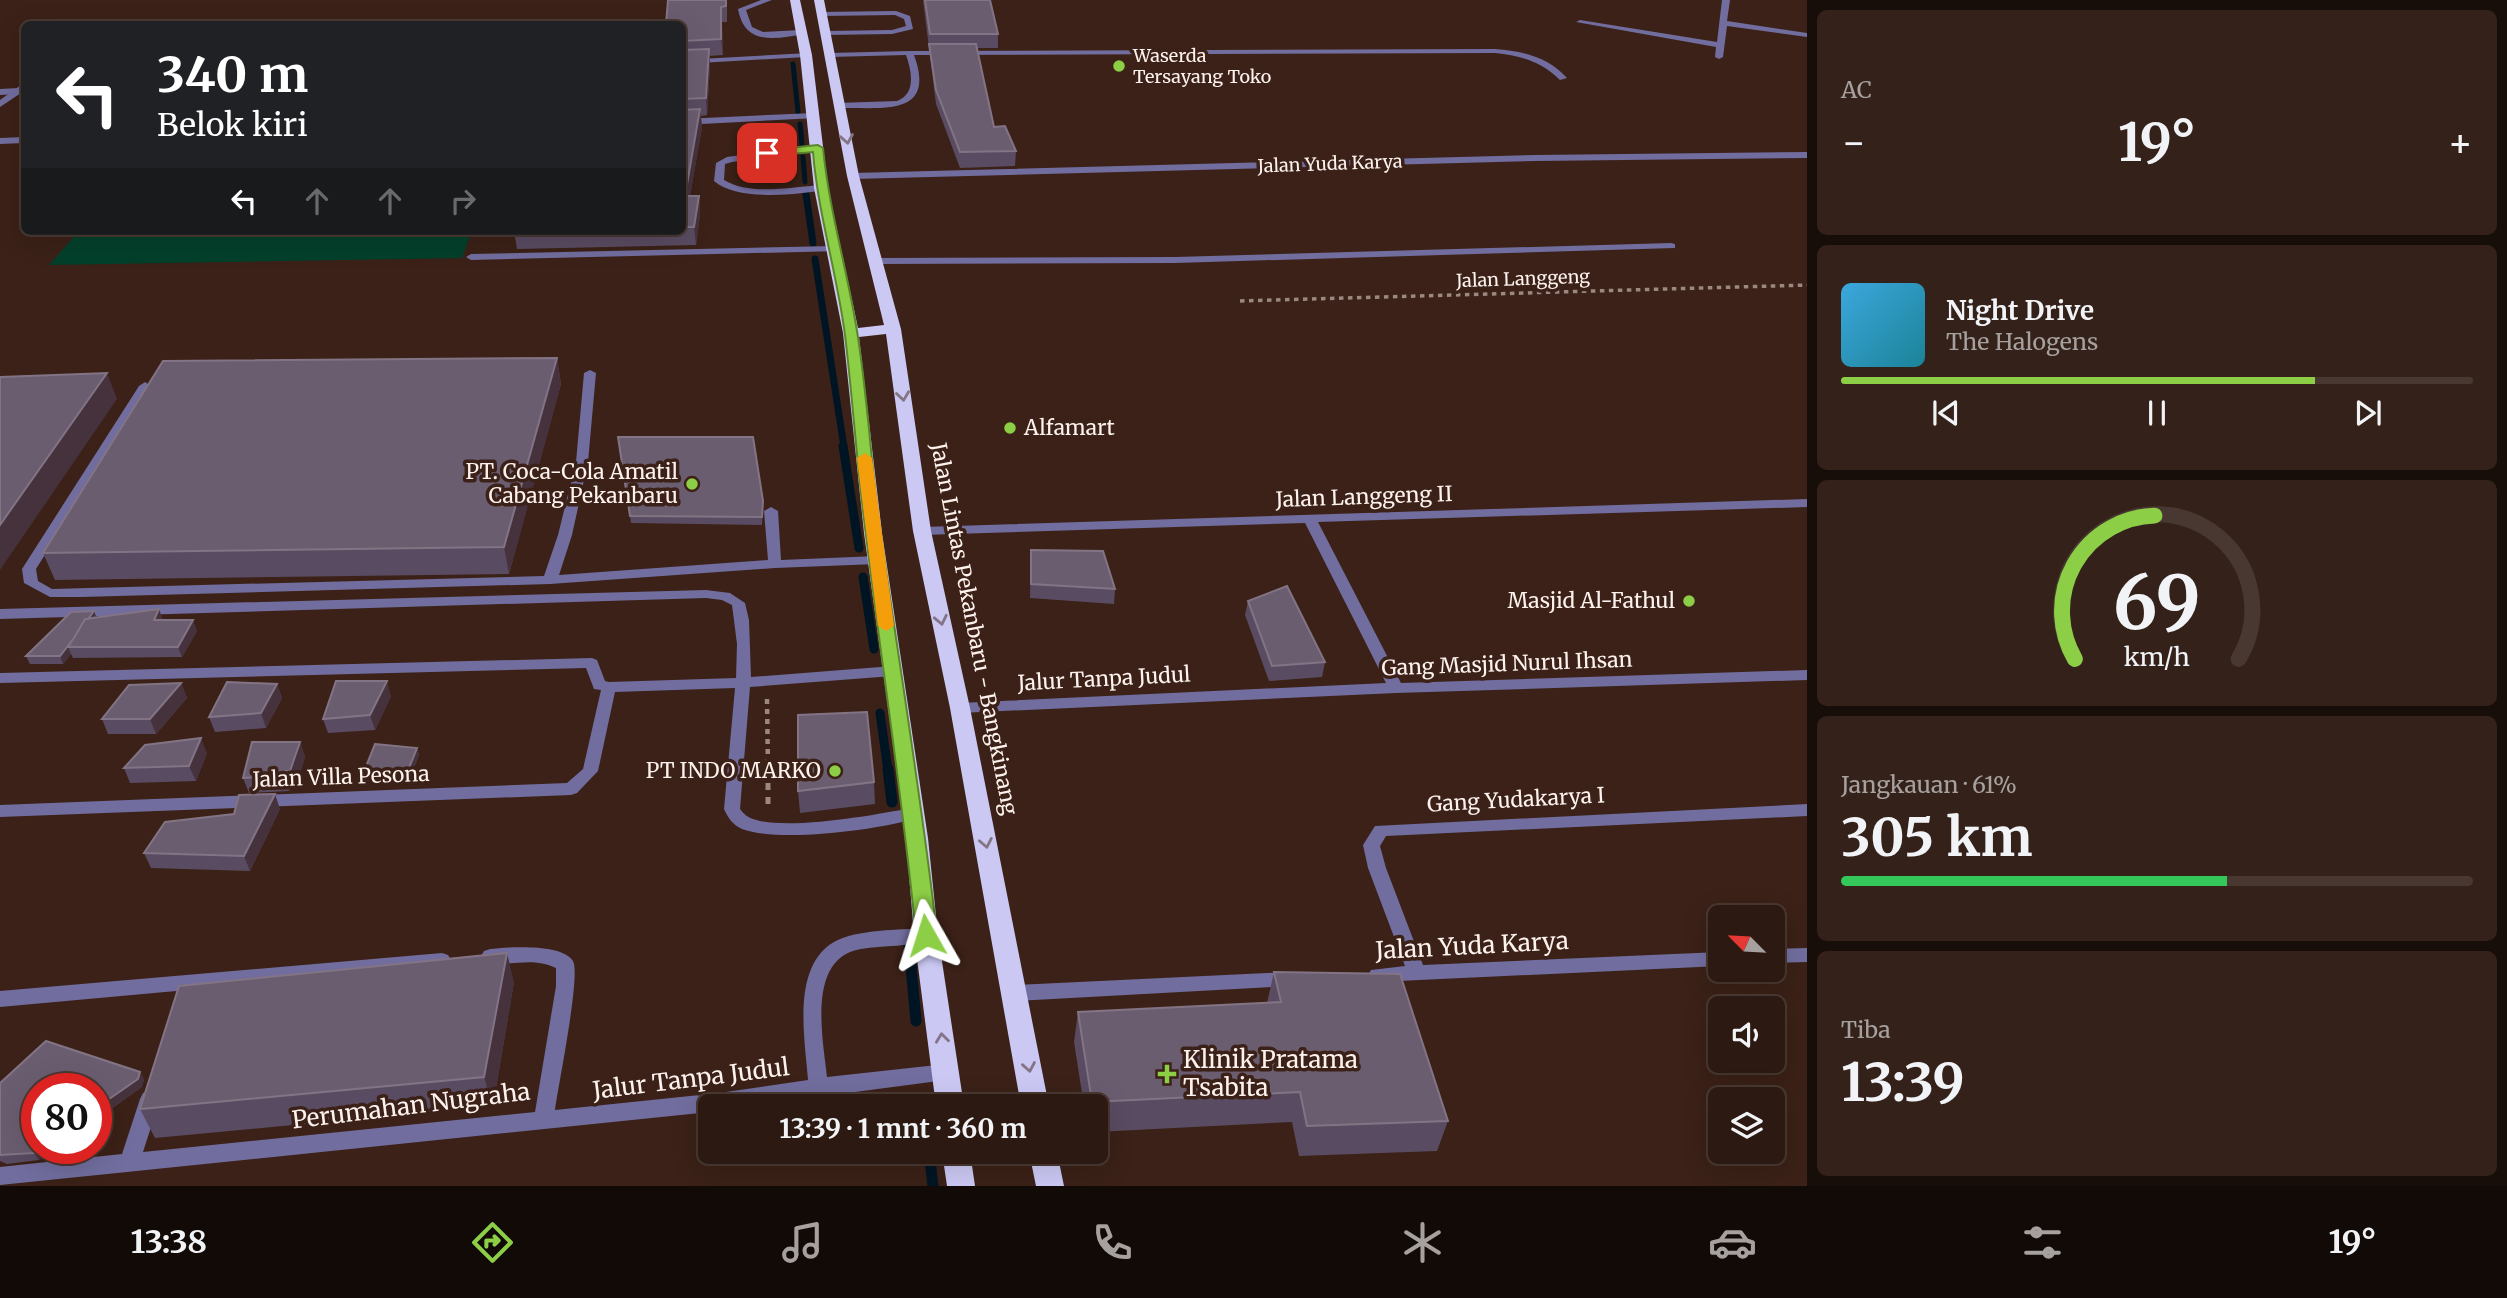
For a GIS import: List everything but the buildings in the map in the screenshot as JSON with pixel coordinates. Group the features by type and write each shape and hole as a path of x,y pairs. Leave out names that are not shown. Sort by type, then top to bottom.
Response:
{"highway":[{"path":"795,0 806,55 821,188 836,249 851,333 877,560 949,1094"},
{"name":"Jalan Lintas Pekanbaru - Bangkinang","path":"819,0 853,176 893,329 922,531 960,708 1033,1094"},
{"path":"851,333 893,329"},
{"path":"958,1164 961,1186"},
{"path":"1046,1164 1049,1186"}],"street":[{"path":"768,0 742,9 743,24 748,30 769,35 802,32"},
{"path":"1719,57 1726,0"},
{"path":"822,14 896,13 907,18 910,27 892,32 825,33"},
{"path":"1580,22 1720,45"},
{"path":"1723,23 1807,35"},
{"path":"830,55 909,52 1495,51 1534,56 1551,65 1563,78"},
{"path":"841,105 898,104 908,100 913,93 916,72 909,52"},
{"path":"686,62 806,55"},
{"path":"0,92 21,89"},
{"path":"0,104 21,90"},
{"path":"686,122 814,116"},
{"path":"0,141 21,139"},
{"path":"818,148 730,159 721,163 719,181 730,188 745,190 821,188"},
{"name":"Jalan Yuda Karya","path":"853,176 1535,158 1807,155"},
{"path":"877,261 1017,263 1671,246"},
{"path":"471,257 836,249"},
{"path":"550,580 565,535 582,462 590,373"},
{"path":"145,387 29,569 31,583 50,593 550,580 775,564 877,560"},
{"name":"Jalan Langgeng II","path":"922,531 1807,503"},
{"path":"771,511 775,564"},
{"path":"1310,520 1396,688"},
{"path":"0,614 706,594 725,596 738,603 743,613 742,683 732,809 737,819 749,825 768,828 869,823 911,814"},
{"path":"0,678 592,663 599,685 609,687 742,683 893,671"},
{"name":"Gang Masjid Nurul Ihsan","path":"1208,696 1807,675"},
{"name":"Jalan Villa Pesona","path":"0,811 571,789 590,771 609,687"},
{"name":"Jalur Tanpa Judul","path":"960,708 1208,696"},
{"name":"Gang Yudakarya I","path":"1418,973 1377,868 1371,845 1381,830 1807,810"},
{"name":"Jalur Tanpa Judul","path":"542,1121 719,1102 818,1087 812,996 821,965 842,947 926,935"},
{"name":"Perumahan Nugraha","path":"0,999 533,953 550,956 565,964 565,986 542,1121 0,1176"},
{"path":"1785,956 1807,955"},
{"name":"Jalan Yuda Karya","path":"1362,976 1708,960"},
{"path":"1016,993 1307,978"},
{"path":"181,1004 188,981"},
{"path":"818,1087 946,1072"},
{"path":"129,1164 158,1075"}],"path":[{"name":"Jalan Langgeng","path":"1240,301 1807,285"},
{"path":"767,681 768,828"}],"green space":[{"path":"75,235 471,235 462,258 49,265"}],"waterway":[{"path":"793,64 798,112"},
{"path":"800,124 802,144"},
{"path":"803,157 805,182"},
{"path":"806,194 813,243"},
{"path":"815,259 844,447"},
{"path":"843,446 859,548"},
{"path":"863,577 874,649"},
{"path":"880,713 888,771"},
{"path":"888,769 892,802"},
{"path":"909,945 916,1021"},
{"path":"930,1164 933,1186"}],"slow traffic":[{"path":"865,458 886,626"}],"place":[{"name":"Waserda Tersayang Toko","path":"1119,66"},
{"name":"Alfamart","path":"1010,428"},
{"name":"PT. Coca-Cola Amatil Cabang Pekanbaru","path":"692,484"},
{"name":"Masjid Al-Fathul","path":"1689,601"},
{"name":"PT INDO MARKO","path":"835,771"},
{"name":"Klinik Pratama Tsabita","path":"1167,1074"}],"route":[{"path":"767,153 818,148 821,188 836,249 851,333 873,533 916,838 926,935"}]}
